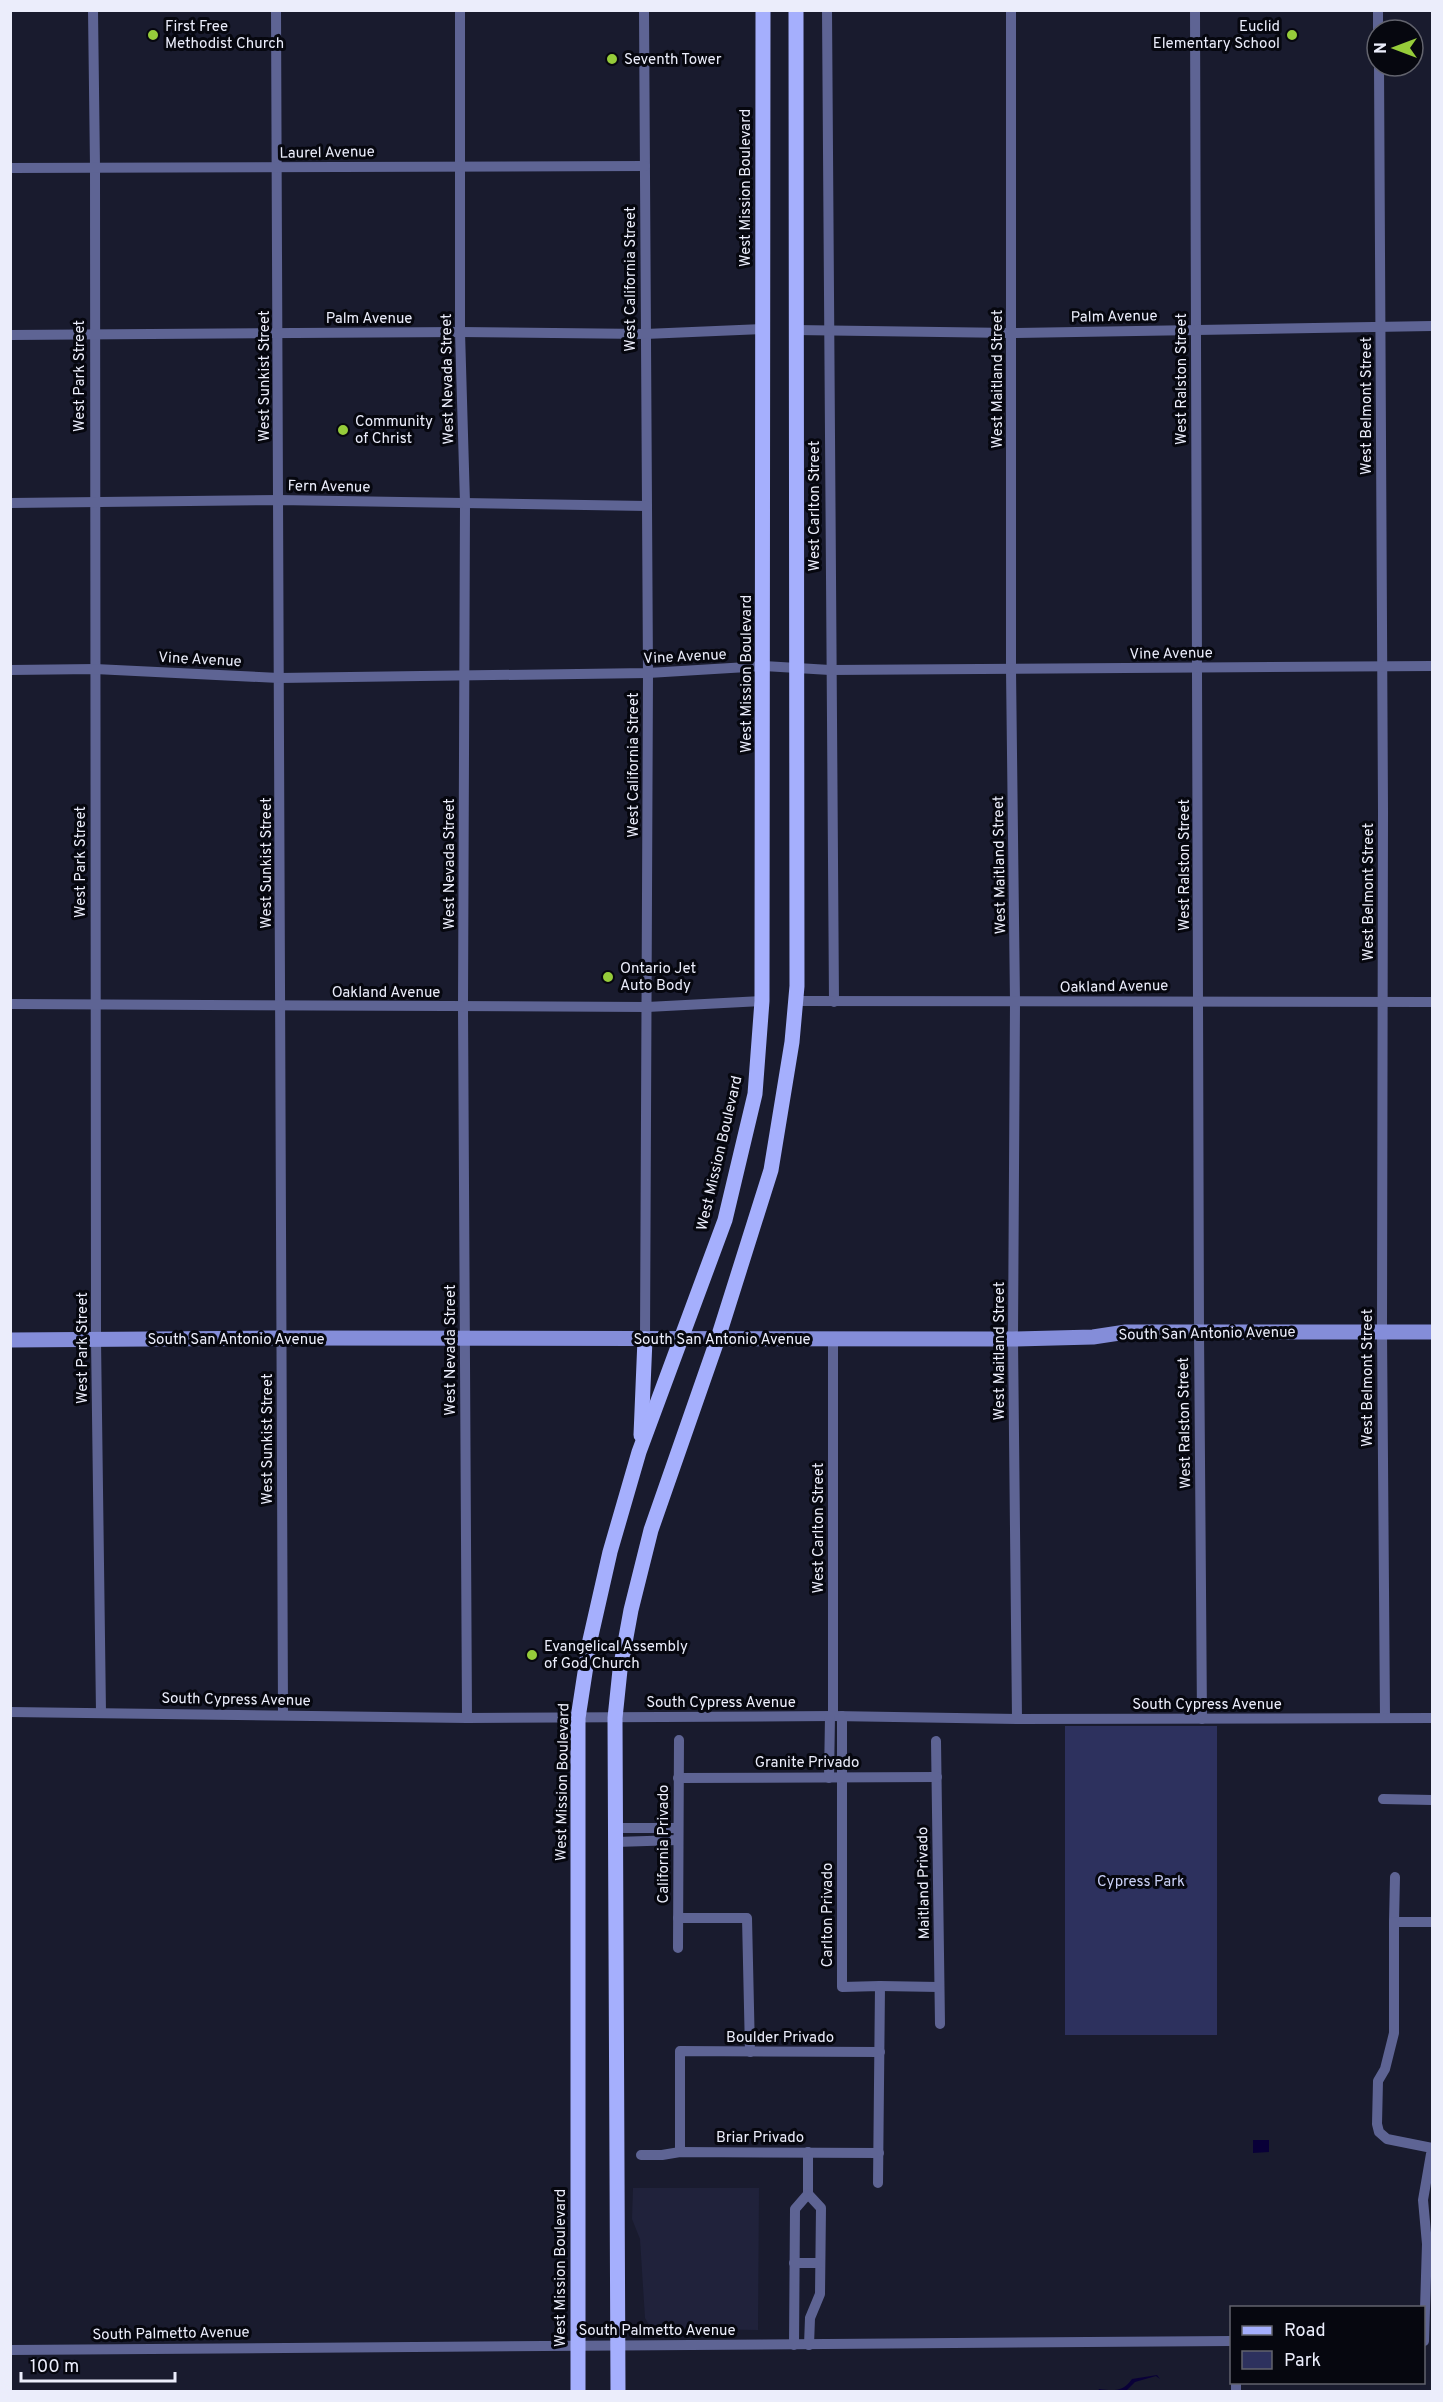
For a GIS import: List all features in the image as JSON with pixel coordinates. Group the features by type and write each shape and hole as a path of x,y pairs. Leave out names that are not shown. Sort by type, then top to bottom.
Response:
{"main road":[{"name":"West Mission Boulevard","path":"578,2391 578,1718 590,1640 610,1552 639,1452 725,1220 755,1094 762,1001 763,10"},
{"path":"618,2391 615,1718 631,1610 651,1530 718,1338 771,1170 792,1042 797,986 796,10"},
{"path":"639,1452 645,1339"}],"street":[{"name":"West Park Street","path":"93,10 96,1340 101,1713"},
{"name":"West Sunkist Street","path":"276,10 279,167 278,501 284,1714"},
{"name":"West Nevada Street","path":"460,10 460,332 465,503 463,1007 467,1718"},
{"name":"West California Street","path":"644,10 648,674 645,1339"},
{"name":"West Carlton Street","path":"827,10 834,1002"},
{"name":"West Maitland Street","path":"1011,10 1011,670 1015,1002 1013,1339 1017,1719"},
{"name":"West Ralston Street","path":"1195,10 1198,1332 1202,1719"},
{"name":"West Belmont Street","path":"1379,78 1384,1003 1382,1332 1386,1718"},
{"name":"Laurel Avenue","path":"10,168 645,166"},
{"name":"Palm Avenue","path":"795,330 1012,333 1432,326"},
{"name":"Palm Avenue","path":"10,335 460,332 645,334 763,329"},
{"name":"Fern Avenue","path":"10,503 278,501 646,506"},
{"name":"Vine Avenue","path":"10,670 95,669 279,678 648,674 764,666 830,670 1011,670 1432,666"},
{"name":"Oakland Avenue","path":"10,1004 647,1007 762,1001"},
{"name":"Oakland Avenue","path":"795,1001 1432,1002"},
{"name":"South San Antonio Avenue","path":"10,1340 1013,1339 1094,1337 1126,1332 1432,1332"},
{"name":"West Carlton Street","path":"832,1339 835,1716"},
{"name":"South Cypress Avenue","path":"10,1712 467,1718 835,1716 1017,1719 1432,1718"},
{"path":"830,1778 835,1716"},
{"name":"Carlton Privado","path":"835,1716 842,1778 842,1987 880,1986"},
{"name":"California Privado","path":"678,1948 679,1740"},
{"name":"Maitland Privado","path":"936,1741 940,2024"},
{"name":"Granite Privado","path":"678,1778 937,1777"},
{"path":"1383,1799 1432,1800"},
{"path":"616,1835 678,1828"},
{"path":"616,1835 678,1840"},
{"path":"1395,1877 1394,2033 1385,2069 1378,2081 1377,2124 1379,2132 1387,2139 1432,2148 1423,2200 1427,2244 1425,2309"},
{"path":"678,1918 747,1917 750,2052"},
{"path":"1394,1922 1432,1922"},
{"path":"878,2183 880,1986 939,1987"},
{"name":"Boulder Privado","path":"680,2152 680,2051 880,2052"},
{"name":"Briar Privado","path":"641,2155 680,2152 879,2153"},
{"path":"794,2345 795,2209 808,2194 808,2152"},
{"path":"808,2194 821,2208 820,2294 810,2318 809,2345"},
{"path":"794,2263 820,2263"},
{"name":"South Palmetto Avenue","path":"10,2350 578,2344 809,2345 1230,2341"}],"shaded area":[{"path":"1253,2140 1269,2140 1269,2152 1253,2153"},
{"path":"633,2188 759,2188 758,2330 651,2328 645,2318 640,2239 632,2219"},
{"path":"1157,2375 1160,2379 1156,2376 1135,2382 1126,2391 1098,2391 1099,2389 1117,2390 1132,2379"}],"green space":[{"name":"Cypress Park","path":"1065,1726 1217,1726 1217,2035 1065,2035"}],"place":[{"name":"First Free Methodist Church","path":"153,35"},
{"name":"Euclid Elementary School","path":"1292,35"},
{"name":"Seventh Tower","path":"612,59"},
{"name":"Community of Christ","path":"343,430"},
{"name":"Ontario Jet Auto Body","path":"608,977"},
{"name":"Evangelical Assembly of God Church","path":"532,1655"}]}
